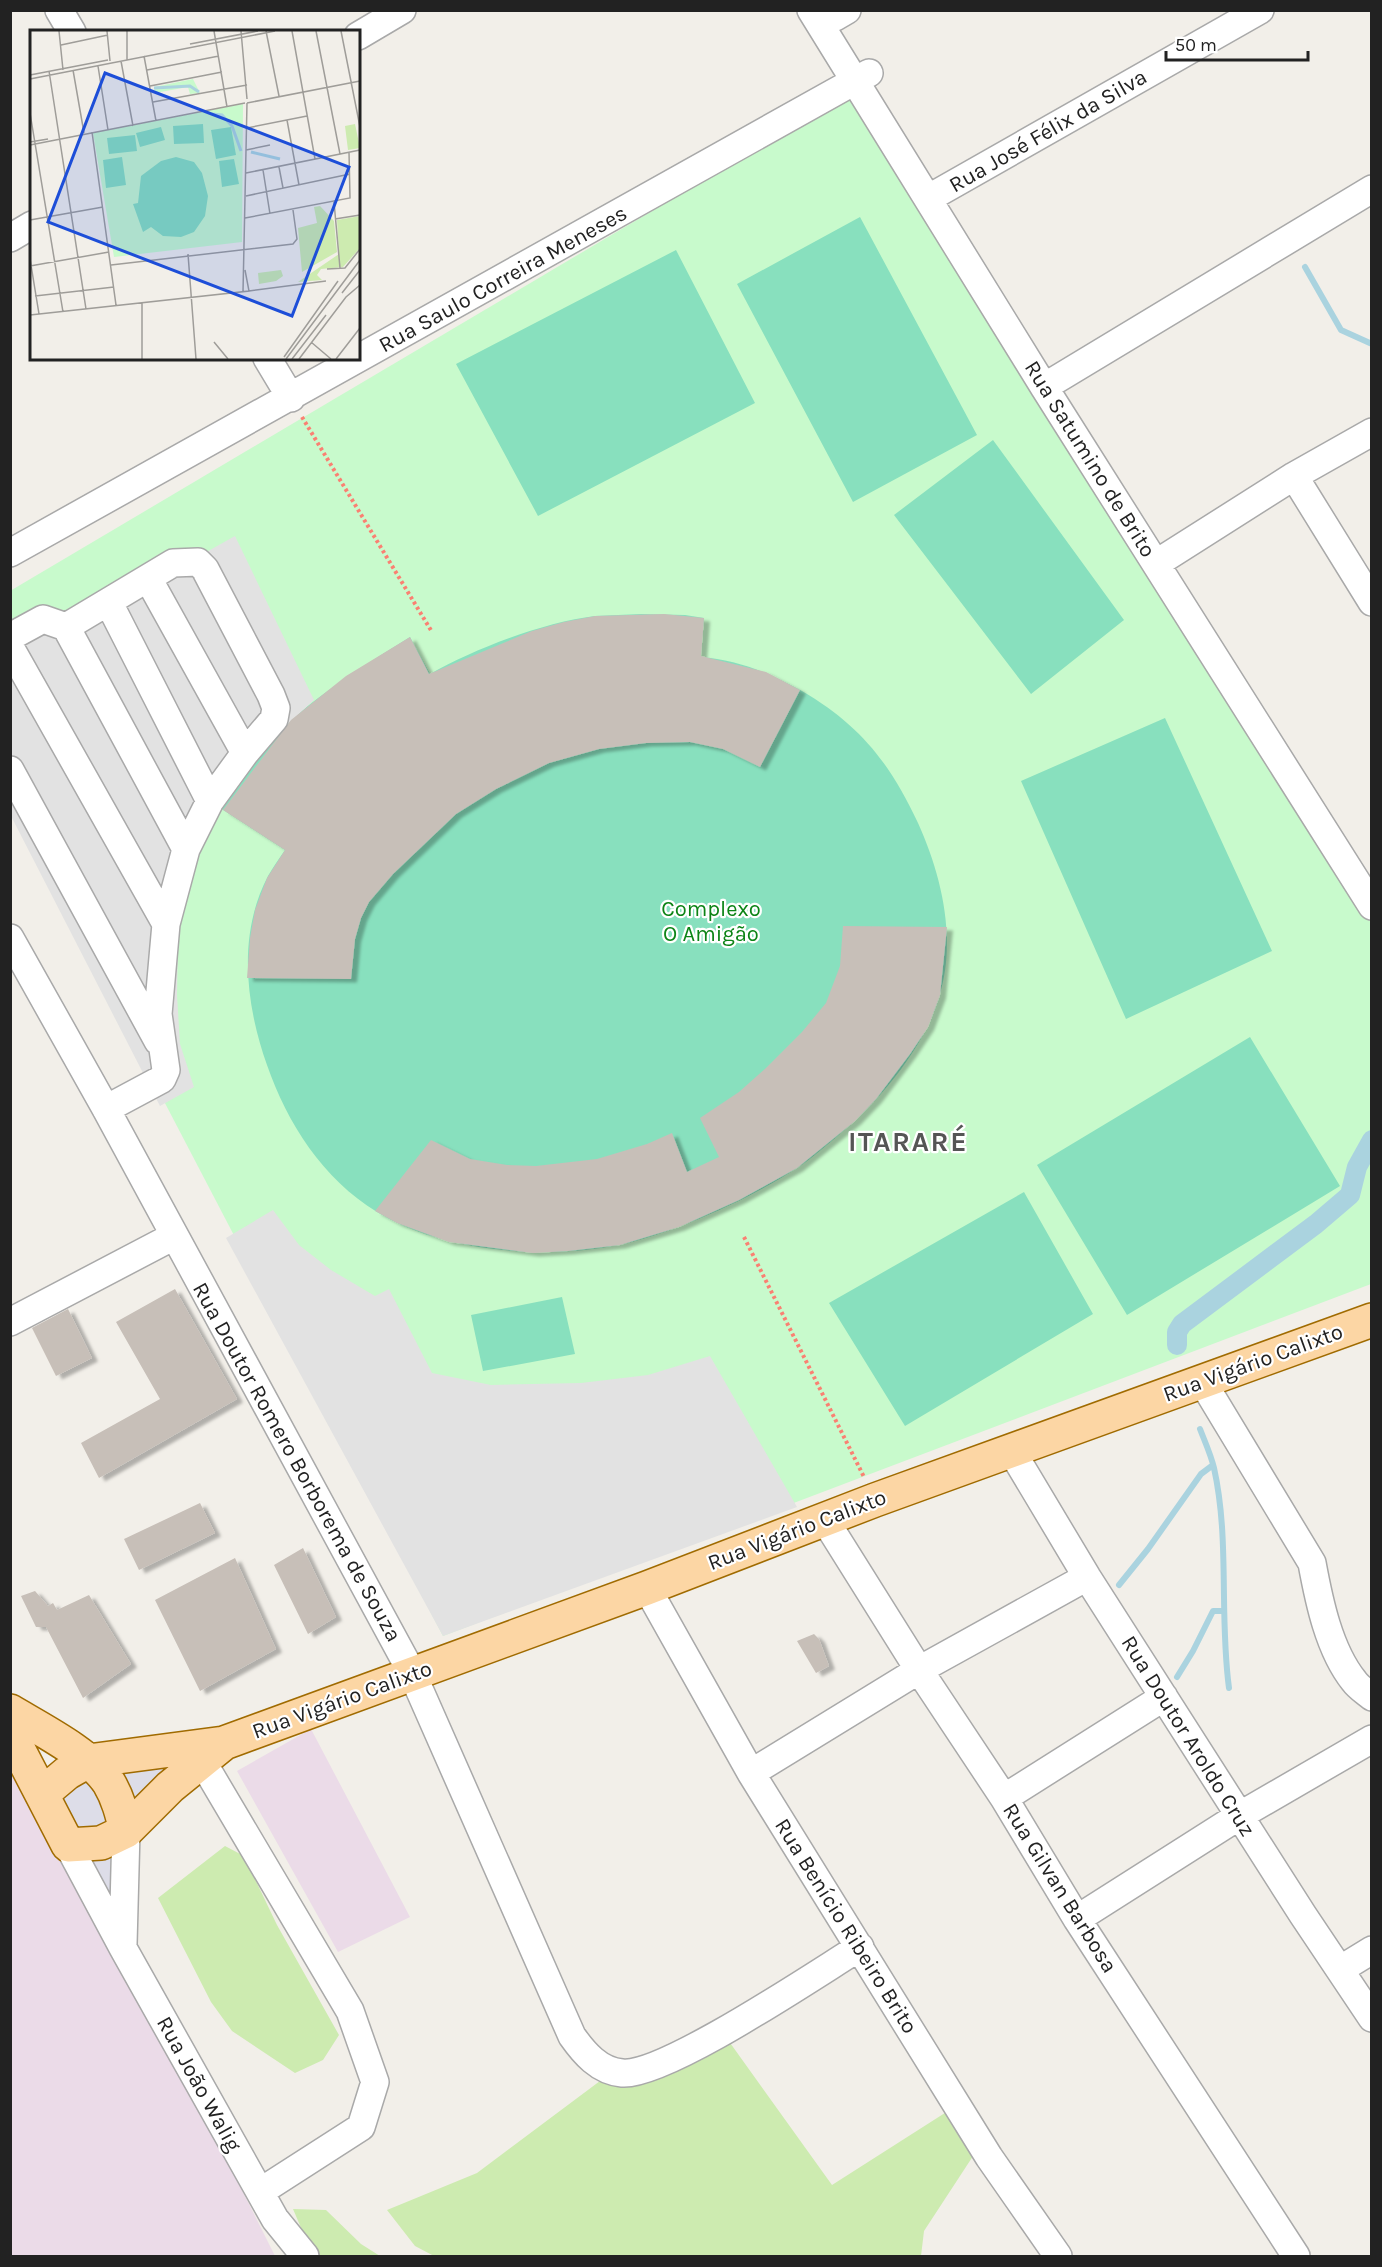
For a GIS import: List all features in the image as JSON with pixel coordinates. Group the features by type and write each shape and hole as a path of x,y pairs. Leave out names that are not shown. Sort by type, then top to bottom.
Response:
{"main road":[{"name":"Rua Vigário Calixto","path":"68,1845 101,1843 126,1831 170,1787 213,1752 412,1673 647,1588 875,1500 1371,1320"},
{"path":"10,1711 59,1740 88,1761 107,1780 122,1811 126,1831"},
{"name":"Rua João Walig","path":"10,1733 68,1845"},
{"name":"Rua Vigário Calixto","path":"42,1794 67,1773 88,1761 213,1752"}],"street":[{"path":"59,10 71,30"},
{"path":"360,35 402,10"},
{"name":"Rua José Félix da Silva","path":"936,194 1260,10"},
{"name":"Rua Satumino de Brito","path":"831,12 862,77 1163,559 1371,906"},
{"name":"Rua Saulo Correira Meneses","path":"360,359 862,77"},
{"path":"1052,382 1371,189"},
{"path":"10,238 30,226"},
{"path":"268,360 291,398"},
{"name":"Rua Saulo Correira Meneses","path":"10,553 359,360"},
{"path":"1163,559 1294,476 1371,432"},
{"path":"1294,476 1371,602"},
{"name":"Rua Satumino de Brito","path":"1163,559 1371,875"},
{"path":"66,627 149,580 173,563 198,562 205,569 272,695 276,708 274,719 245,753 210,801 186,849 166,924 158,1014 166,1070 162,1079 106,1109"},
{"path":"149,580 245,753"},
{"path":"109,603 210,801"},
{"path":"10,637 44,620 66,627 186,849"},
{"path":"10,647 166,924"},
{"path":"10,770 164,1052"},
{"name":"Rua Doutor Romero Borborema de Souza","path":"10,938 106,1109 412,1673 572,2036 581,2050 604,2068 624,2073 638,2072 673,2058 734,2024 860,1947"},
{"path":"10,1322 174,1236"},
{"path":"1202,1381 1311,1563 1332,1642 1354,1682 1371,1697"},
{"name":"Rua Doutor Aroldo Cruz","path":"1011,1450 1087,1577 1371,2018"},
{"name":"Rua Gilvan Barbosa","path":"825,1520 919,1670 1004,1798 1077,1919 1296,2256"},
{"path":"751,1773 919,1670 1087,1577"},
{"name":"Rua Benício Ribeiro Brito","path":"647,1588 751,1773 989,2157 1054,2255"},
{"path":"1004,1798 1164,1697"},
{"path":"1077,1919 1239,1816 1371,1739"},
{"path":"213,1752 350,2012 375,2082 361,2127 260,2192"},
{"path":"123,1948 126,1831"},
{"name":"Rua João Walig","path":"68,1845 275,2219"},
{"path":"1341,1969 1371,1950"},
{"path":"275,2219 288,2256"},
{"path":"275,2219 305,2256"}],"path":[{"path":"291,398 432,632"},
{"path":"744,1238 875,1500"}],"shaded area":[{"path":"235,536 314,700 249,760 230,781 184,876 178,939 177,995 180,1044 194,1087 160,1106 11,816 10,629 92,616"},
{"path":"273,1210 299,1245 331,1270 375,1296 389,1289 432,1373 491,1385 581,1383 648,1375 710,1356 797,1507 443,1636 226,1238"},
{"path":"11,1728 275,2256 11,2256"},
{"path":"311,1729 410,1917 338,1952 237,1771"},
{"path":"209,1749 129,1821 101,1766"},
{"path":"86,1765 122,1830 70,1841 47,1793"},
{"path":"123,1836 120,1937 73,1847"}],"green space":[{"name":"Complexo O Amigão","path":"858,89 1371,903 1371,1284 443,1636 11,808 10,591"},
{"path":"860,217 977,435 853,502 737,284"},
{"path":"676,250 755,403 538,516 456,364"},
{"path":"993,440 1124,620 1031,694 894,515"},
{"path":"641,614 704,618 700,657 753,668 802,691 841,718 871,747 896,782 918,823 927,843 940,886 947,931 947,953 939,997 921,1039 908,1059 879,1097 862,1114 797,1168 758,1191 711,1214 640,1240 602,1248 567,1251 531,1252 479,1247 414,1230 377,1212 340,1183 309,1148 275,1087 254,1019 248,970 249,946 258,899 268,876 285,850 214,804 248,761 285,725 345,679 410,637 430,674 467,655 532,630 595,616"},
{"path":"1165,718 1272,951 1126,1019 1021,781"},
{"path":"1250,1037 1340,1186 1127,1315 1037,1165"},
{"path":"1024,1192 1093,1314 905,1426 829,1303"},
{"path":"562,1297 575,1354 483,1371 471,1315"},
{"path":"225,1846 244,1856 277,1925 339,2035 323,2060 295,2073 232,2031 211,2002 158,1898"},
{"path":"728,2040 832,2185 948,2111 977,2150 924,2231 921,2256 434,2256 415,2246 387,2210 477,2173 604,2078"},
{"path":"293,2209 326,2210 361,2244 380,2256 313,2256"}],"building":[{"path":"664,614 704,618 701,656 766,672 800,690 760,767 723,749 690,742 646,743 599,749 549,763 496,789 456,814 393,874 369,902 361,918 355,939 351,979 247,978 255,910 267,878 285,850 223,810 291,720 346,676 410,637 429,674 532,631 564,622 595,616"},
{"path":"843,926 947,927 940,995 928,1027 876,1099 855,1121 797,1168 739,1200 679,1227 620,1245 568,1251 533,1253 449,1242 397,1223 375,1211 431,1140 470,1159 507,1165 536,1166 597,1159 647,1144 672,1133 687,1172 719,1157 700,1118 739,1092 766,1068 802,1032 826,1003 840,966"},
{"path":"175,1289 237,1399 99,1478 81,1443 160,1399 116,1322"},
{"path":"68,1309 92,1358 56,1376 32,1328"},
{"path":"200,1503 215,1533 139,1570 124,1539"},
{"path":"303,1548 336,1617 308,1634 274,1565"},
{"path":"235,1558 276,1649 200,1691 155,1600"},
{"path":"35,1591 48,1606 53,1603 57,1610 89,1595 131,1664 83,1698 46,1627 36,1627 21,1596"},
{"path":"814,1634 819,1639 829,1666 816,1673 797,1641"}],"waterway":[{"path":"1305,267 1341,330 1372,344"},
{"path":"1177,1345 1177,1332 1182,1324 1316,1224 1350,1195 1357,1167 1372,1140"},
{"path":"1200,1429 1213,1463 1219,1495 1229,1688"},
{"path":"1119,1585 1148,1549 1201,1474 1213,1465"},
{"path":"1177,1677 1213,1611 1224,1611"}],"district":[{"name":"ITARARÉ","path":"908,1141"}]}
